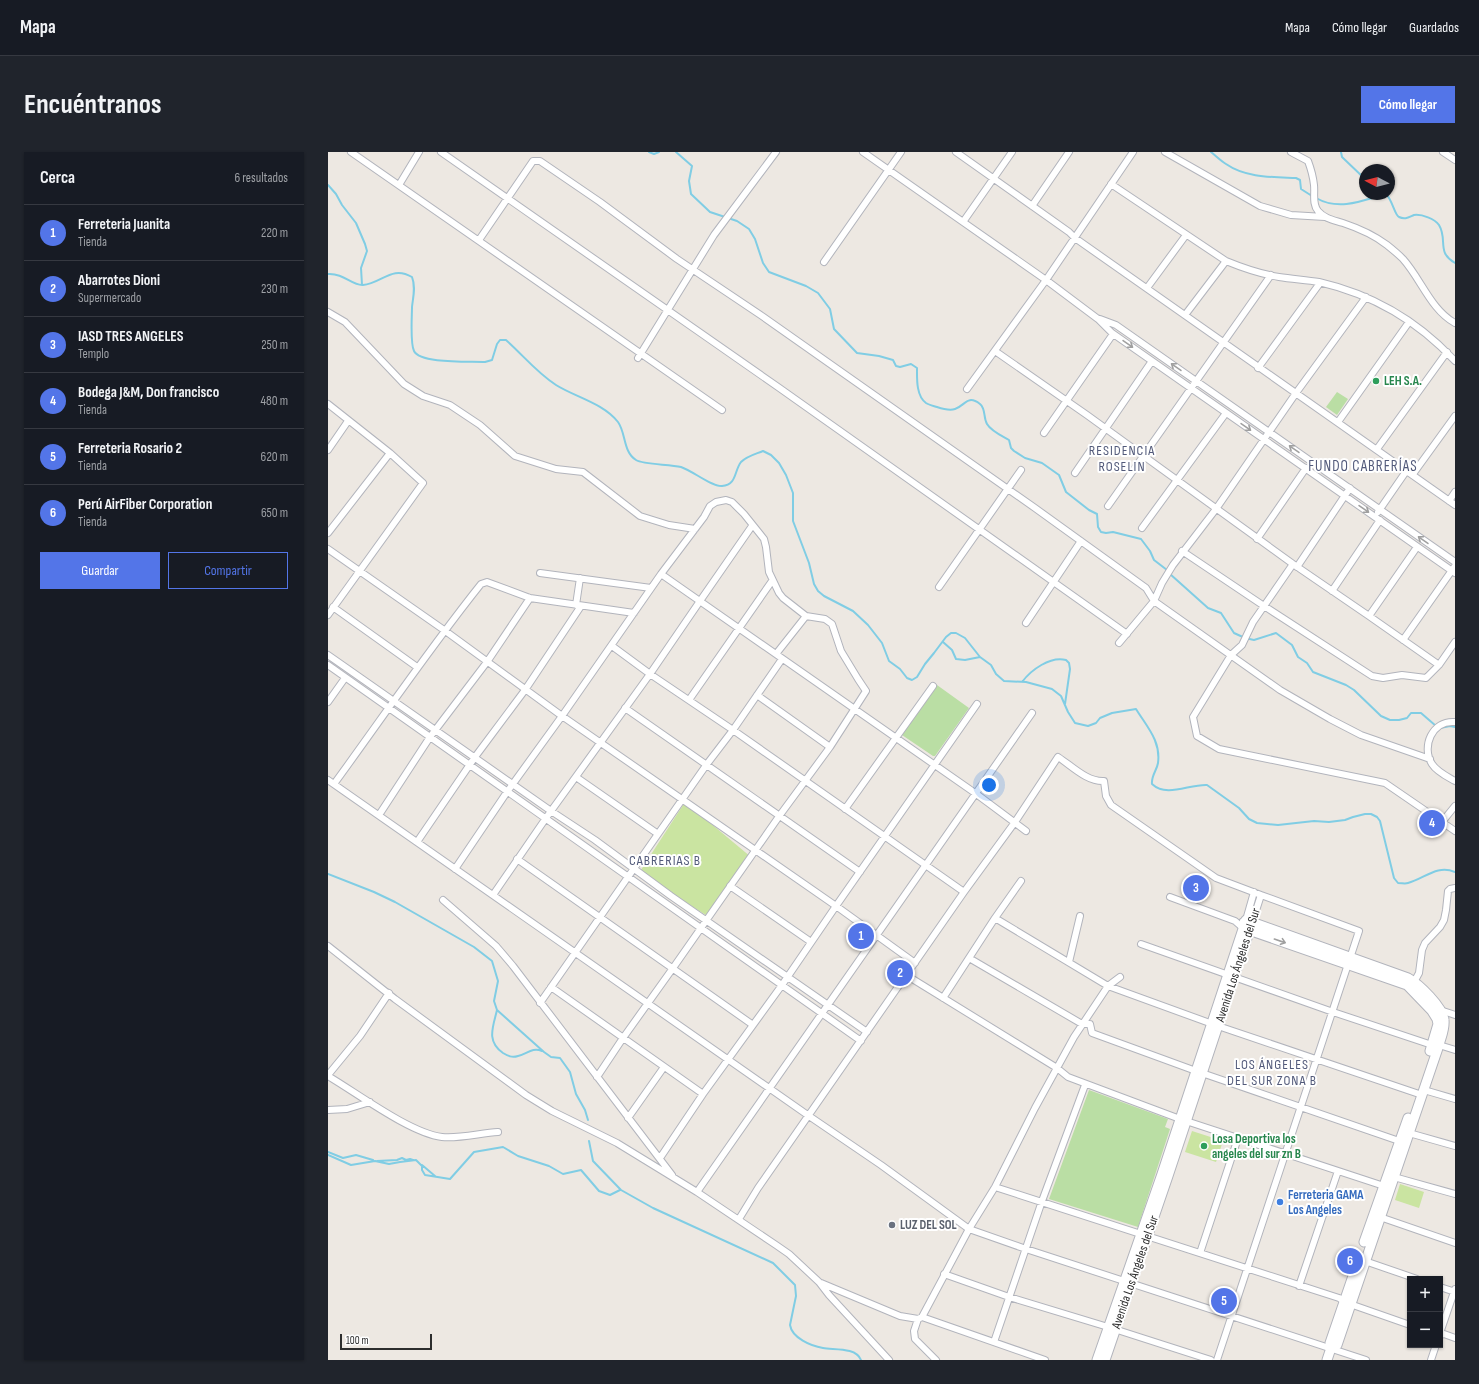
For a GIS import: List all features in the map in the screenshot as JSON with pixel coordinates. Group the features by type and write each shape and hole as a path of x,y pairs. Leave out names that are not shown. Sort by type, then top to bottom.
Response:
{"street":[{"path":"351,152 479,240 639,356 722,410"},
{"path":"399,184 419,152"},
{"path":"441,152 668,310 1127,634"},
{"path":"639,356 714,235 776,152"},
{"path":"863,152 1046,280 1098,319 1114,334 1152,361 1417,546 1454,570 1403,640"},
{"path":"824,262 900,152"},
{"path":"956,152 1258,368 1413,474 1455,505"},
{"path":"964,222 1012,152"},
{"path":"1032,206 1069,152"},
{"path":"967,390 1046,280 1133,152"},
{"path":"1165,152 1260,206 1291,215 1325,217 1343,223 1371,236 1402,258 1440,311 1455,323"},
{"path":"1291,152 1308,161 1312,170 1315,186 1315,206 1317,210 1325,217"},
{"path":"1443,152 1455,160"},
{"path":"479,240 533,161 540,161 1081,541 1146,588 1154,601 1280,690 1361,735 1430,759"},
{"path":"1111,184 1152,210 1186,235 1226,261 1271,275 1320,283 1366,296 1423,331 1455,361"},
{"path":"1147,288 1186,235"},
{"path":"1185,315 1226,261"},
{"path":"1108,506 1271,275"},
{"path":"1258,368 1320,283"},
{"path":"1119,643 1154,601 1162,583 1182,551 1216,510 1296,393 1366,296"},
{"path":"328,312 345,322 404,384 423,396 450,405 480,425 515,456 556,468 583,472 640,516 669,525 694,529"},
{"path":"1098,319 1116,325 1455,562"},
{"path":"1338,422 1409,322"},
{"path":"1044,433 1114,334"},
{"path":"994,351 1106,428 1216,510 1295,566 1439,665"},
{"path":"1377,449 1447,352"},
{"path":"1075,473 1152,361"},
{"path":"328,404 390,453 424,483 328,615"},
{"path":"1142,528 1226,413"},
{"path":"1413,474 1455,416"},
{"path":"328,450 348,421"},
{"path":"328,533 390,453"},
{"path":"1257,539 1306,468"},
{"path":"939,587 1021,470"},
{"path":"1332,591 1378,519 1380,510 1407,470"},
{"path":"1350,488 1295,566 1264,606 1253,622 1242,645 1231,655 1193,717 1197,736 1219,749 1385,783 1455,831"},
{"path":"1449,501 1455,492"},
{"path":"455,868 507,792 710,506 721,500 732,502 744,514 752,526 764,539 769,572 772,581 783,598 806,616 829,621 834,628 841,651 866,691 830,746 730,886 674,968 622,1038 597,1076"},
{"path":"494,895 517,859 650,674 752,526"},
{"path":"1026,623 1081,541"},
{"path":"1369,616 1417,546"},
{"path":"328,549 444,630 525,690 836,906 915,963"},
{"path":"1182,551 1372,676 1383,678 1402,675 1426,678 1439,665 1455,642"},
{"path":"540,573 652,588"},
{"path":"661,574 975,793 1026,831"},
{"path":"417,842 469,765 525,690 579,606 580,578"},
{"path":"689,700 772,581"},
{"path":"334,784 444,630 481,584 486,582 530,598 634,613"},
{"path":"379,815 430,737 487,662 530,598"},
{"path":"333,607 417,667"},
{"path":"776,654 806,616"},
{"path":"612,646 964,892"},
{"path":"328,655 551,811 595,840 706,921 867,1032"},
{"path":"540,1003 782,659"},
{"path":"328,665 822,1012 861,1041"},
{"path":"328,702 346,678"},
{"path":"845,809 895,737 933,686"},
{"path":"757,695 830,746"},
{"path":"660,1158 728,1059 788,977 977,704"},
{"path":"625,708 860,872"},
{"path":"696,1192 768,1087 1032,714"},
{"path":"1455,722 1441,724 1432,733 1427,747 1430,759 1436,768 1455,782"},
{"path":"738,1219 964,892 1015,822 1058,757 1091,779 1104,781 1106,796 1111,805 1216,878 1254,892"},
{"path":"576,777 658,834"},
{"path":"328,780 881,1165 969,1229 1366,1360"},
{"path":"1442,822 1455,806"},
{"path":"517,859 753,1025"},
{"path":"943,998 1021,881"},
{"path":"730,886 811,942"},
{"path":"1413,985 1419,973 1422,950 1425,943 1440,927 1444,920 1448,891 1455,888"},
{"name":"Avenida Los Ángeles del Sur","path":"1105,1360 1112,1328 1248,925 1261,895 1254,892 1248,925"},
{"path":"1217,1360 1359,931 1261,895"},
{"path":"1170,898 1350,961 1408,978 1437,1019 1438,1024 1435,1045"},
{"path":"443,900 496,946 674,1178"},
{"path":"1069,962 1080,916"},
{"path":"995,918 1108,986 1215,1025 1421,1093 1455,1099"},
{"path":"1141,944 1333,1012 1455,1050"},
{"path":"328,946 526,1095 552,1111 616,1143 674,1178 789,1254 819,1282 829,1295 889,1360"},
{"path":"969,958 1082,1024 1090,1024 1092,1033 1199,1072 1403,1142"},
{"path":"906,976 1057,1068 1068,1077 1085,1085 1183,1120 1387,1187"},
{"path":"936,1360 915,1339 914,1332 920,1318 969,1229 995,1187 1035,1108 1082,1024 1108,986 1120,977"},
{"path":"1387,1187 1394,1177 1403,1142 1409,1133 1435,1045 1444,1024 1444,1019 1440,1010 1413,985"},
{"path":"551,987 704,1094"},
{"path":"389,993 360,1036 328,1075 400,1120 422,1131 442,1137 498,1132"},
{"path":"1440,1010 1455,1015"},
{"path":"628,1118 664,1067"},
{"path":"994,1342 1042,1201 1085,1085"},
{"path":"1327,1360 1331,1348 1330,1343 1347,1302 1421,1093"},
{"path":"328,1110 347,1109 370,1102"},
{"path":"1409,1133 1455,1146"},
{"path":"1200,1253 1238,1138"},
{"path":"1299,1286 1338,1171"},
{"path":"1394,1177 1455,1194"},
{"path":"995,1187 1200,1253 1347,1302 1407,1324"},
{"path":"1377,1216 1455,1243"},
{"path":"1361,1260 1408,1276"},
{"path":"944,1274 1009,1297 1211,1360"},
{"path":"819,1282 900,1316 920,1318 1045,1360"},
{"path":"1443,1288 1455,1291 1443,1325"},
{"path":"1097,1360 1112,1328"},
{"path":"1443,1334 1455,1338"},
{"path":"1431,1360 1435,1348"}],"green space":[{"path":"1337,392 1348,399 1337,415 1326,407"},
{"path":"937,685 969,708 935,756 933,756 902,735"},
{"path":"685,802 751,857 709,917 639,873"},
{"path":"1089,1090 1168,1119 1165,1127 1170,1129 1138,1227 1049,1199"},
{"name":"Losa Deportiva los angeles del sur zn B","path":"1192,1131 1223,1141 1216,1162 1185,1152"},
{"path":"1400,1184 1424,1192 1419,1208 1395,1200"}],"waterway":[{"path":"649,152 654,154 659,152"},
{"path":"676,152 692,166 689,181 691,194 710,212 737,221 749,229 755,239 763,263 769,272 806,286 818,293 830,309 834,329 857,353 879,356 893,360 896,366 900,367 911,364 917,368 917,382 920,396 926,403 950,410 958,408 969,400 976,401 982,406 989,427 1009,440 1011,448 1014,451 1025,458 1042,463 1059,475 1066,492 1089,510 1097,514 1098,527 1101,532 1113,532 1141,539 1150,551 1154,560 1167,570"},
{"path":"1211,152 1226,164 1242,172 1260,176 1296,178 1300,180 1301,189 1312,196"},
{"path":"1341,152 1342,157 1359,173"},
{"path":"328,185 356,223 365,244 367,251 361,268 362,285"},
{"path":"1316,198 1333,204 1350,204 1366,200"},
{"path":"1390,200 1396,214 1401,218 1421,215 1437,223 1443,236 1446,255 1455,263"},
{"path":"328,274 339,275 359,285 370,284 387,276 399,273 412,277 414,288 412,307 412,342 414,351 418,355 435,360 485,362 492,360 497,344 500,340 506,340 536,369 556,385 597,405 612,415 621,426 629,452 632,457 640,462 681,467 713,484 722,486 727,485 733,480 741,462 746,458 763,451 771,455 779,463 786,475 793,493 793,521 809,563 814,584 818,591 824,596 853,611 868,625 882,643 889,661 900,669 907,678 912,680 917,677 946,637 951,633 956,633 965,638 980,657 991,665 996,674 1004,681 1026,682 1052,689 1061,696 1075,723 1088,726 1096,723 1100,718 1112,713 1136,709 1152,734 1157,748 1158,763 1153,776 1152,784 1158,788 1171,790 1207,785 1239,808 1249,819 1257,823 1278,825 1314,821 1329,822 1371,814 1377,817 1380,821 1394,878 1398,883 1408,883 1436,871 1448,870 1455,872"},
{"path":"1170,574 1208,608 1221,613 1234,633 1254,640 1276,633 1292,645 1298,657 1307,663 1313,672 1346,685 1354,690 1381,716 1390,720 1399,720 1407,718 1411,713 1421,713 1436,726"},
{"path":"943,642 952,650 956,659 965,660 980,657"},
{"path":"1022,682 1030,673 1041,665 1054,660 1066,660 1069,663 1070,669 1065,704"},
{"path":"1440,728 1450,726 1455,727"},
{"path":"328,874 395,902 474,947 492,961 498,981 494,1001 497,1010 544,1052 551,1057 560,1058 570,1072 576,1094 585,1110 588,1120"},
{"path":"497,1010 492,1033 494,1044 503,1053 508,1056 516,1057 532,1050 542,1051"},
{"path":"589,1141 593,1161 621,1190 653,1208 773,1263 795,1285 796,1296 790,1325 794,1334 803,1341 818,1347 850,1351 861,1360"},
{"path":"328,1155 351,1165 375,1161 389,1164 416,1160 422,1166 422,1170 425,1175 450,1179 474,1152 503,1147 518,1156 549,1166 563,1174 581,1170 599,1191 610,1195 620,1190"},
{"path":"328,1152 343,1158 356,1155 373,1160"},
{"path":"377,1161 397,1160 402,1158 406,1160 413,1160"},
{"path":"422,1165 435,1176"}],"place":[{"name":"LEH S.A.","path":"1376,381"},
{"name":"Bodega J&M, Don francisco","path":"1432,823"},
{"name":"IASD TRES ANGELES","path":"1196,888"},
{"name":"Ferreteria Juanita","path":"861,936"},
{"name":"Abarrotes Dioni","path":"900,973"},
{"name":"Losa Deportiva los angeles del sur zn B","path":"1204,1146"},
{"name":"Ferreteria GAMA Los Angeles","path":"1280,1202"},
{"name":"LUZ DEL SOL","path":"892,1225"},
{"name":"Perú AirFiber Corporation","path":"1350,1261"},
{"name":"Ferreteria Rosario 2","path":"1224,1301"}],"district":[{"name":"RESIDENCIA ROSELIN","path":"1122,458"},
{"name":"FUNDO CABRERÍAS","path":"1363,466"},
{"name":"CABRERIAS B","path":"665,860"},
{"name":"LOS ÁNGELES DEL SUR ZONA B","path":"1272,1072"}]}
